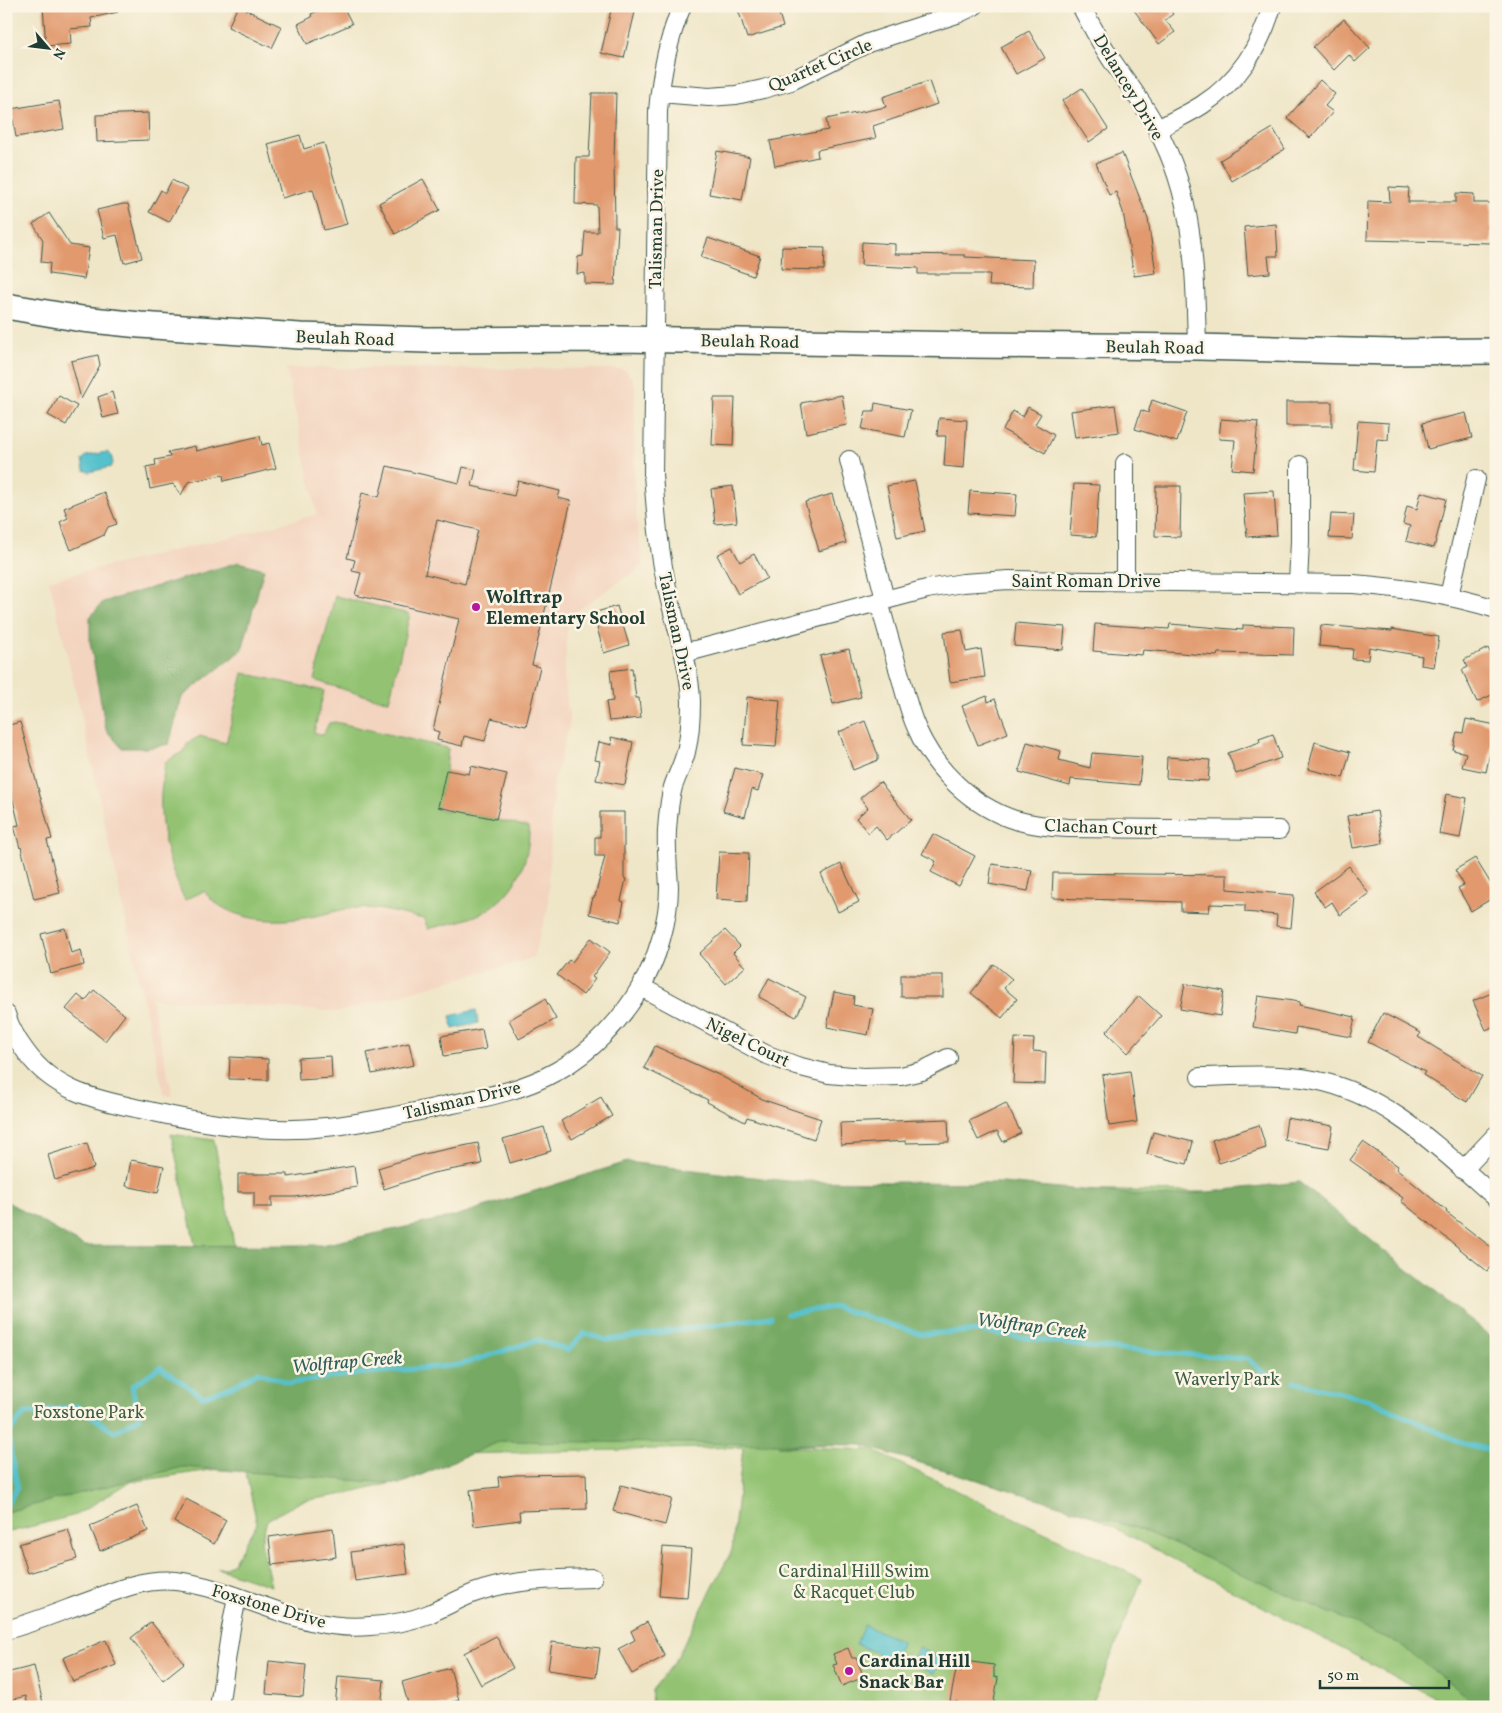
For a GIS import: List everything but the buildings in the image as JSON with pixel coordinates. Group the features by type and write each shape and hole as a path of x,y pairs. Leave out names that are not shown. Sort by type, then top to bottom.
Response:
{"main road":[{"name":"Beulah Road","path":"6,306 112,323 300,336 427,340 655,340 1197,347 1382,352 1496,352"}],"street":[{"name":"Talisman Drive","path":"7,1017 15,1038 39,1068 51,1078 76,1092 93,1098 218,1125 246,1128 310,1128 376,1121 496,1095 531,1084 557,1071 594,1044 623,1013 641,987 650,970 662,934 667,908 669,889 666,840 668,811 673,789 685,755 690,729 691,700 688,670 668,591 657,531 653,474 660,93 668,50 682,6"},
{"name":"Quartet Circle","path":"660,93 709,97 736,95 763,89 791,80 868,43 957,14 974,6"},
{"name":"Delancey Drive","path":"1081,6 1113,61 1158,129 1174,169 1190,225 1195,268 1197,347"},
{"path":"1158,129 1202,105 1222,90 1240,71 1255,50 1272,6"},
{"name":"Clachan Court","path":"850,460 910,711 930,753 947,775 966,793 990,809 1014,819 1040,826 1068,828 1279,830"},
{"path":"1125,463 1125,580"},
{"path":"1298,583 1300,466"},
{"path":"1449,596 1476,479"},
{"name":"Saint Roman Drive","path":"684,653 927,589 963,583 1009,580 1125,580 1371,585 1406,588 1449,596 1496,609"},
{"name":"Nigel Court","path":"641,987 765,1054 797,1066 829,1074 863,1077 901,1076 922,1071 948,1058"},
{"path":"1200,1077 1280,1076 1314,1080 1344,1088 1372,1100 1398,1115 1496,1198"},
{"path":"1463,1170 1496,1135"},
{"name":"Foxstone Drive","path":"6,1630 45,1618 128,1586 154,1581 176,1581 192,1584 306,1620 340,1626 368,1627 398,1623 428,1614 474,1593 504,1584 533,1580 593,1578"},
{"path":"219,1707 230,1628 237,1597"}],"shaded area":[{"name":"Wolftrap Elementary School","path":"286,368 620,369 626,371 632,378 635,386 634,488 643,565 568,617 564,677 570,722 553,784 548,908 533,958 338,1012 151,998 173,1096 164,1095 77,696 49,580 239,535 317,514"}],"green space":[{"path":"239,562 264,569 242,650 182,697 169,744 148,748 122,748 106,730 90,642 90,617 103,602"},
{"path":"335,596 410,614 389,701 314,680"},
{"path":"243,673 324,691 314,732 323,735 329,723 335,722 448,748 446,770 438,809 449,811 452,798 462,812 529,827 527,853 523,865 512,886 504,896 484,912 464,920 428,929 424,919 376,909 348,909 301,919 270,920 255,919 226,910 214,902 204,891 185,900 174,875 163,834 161,793 165,762 184,751 188,743 200,736 226,743"},
{"name":"Waverly Park","path":"171,1134 214,1140 236,1254 380,1245 823,1187 1202,1192 1274,1199 1496,1707 1452,1707 951,1441 778,1446 872,1450 1142,1579 1091,1707 651,1707 652,1690 674,1663 732,1550 743,1447 422,1455 388,1484 351,1493 302,1501 267,1520 261,1542 271,1586 217,1568 226,1568 233,1563 257,1523 244,1465 130,1482 76,1515 6,1533 6,1333 213,1327"},
{"name":"Waverly Park","path":"627,1162 786,1181 1003,1183 1161,1197 1299,1182 1496,1341 1496,1707 1481,1707 1396,1642 1142,1530 861,1445 501,1441 400,1484 183,1467 6,1512 6,1201 84,1246 322,1245 452,1217"}],"water":[{"path":"107,452 111,455 113,463 111,467 89,472 84,470 82,460 86,456"},
{"path":"476,1010 478,1023 453,1029 450,1016"},
{"path":"864,1625 902,1641 893,1660 856,1644"},
{"path":"918,1648 941,1658 934,1674 911,1664"}],"waterway":[{"name":"Wolftrap Creek","path":"787,1314 835,1307 921,1334 978,1331 1090,1347 1248,1359 1265,1374 1272,1376"},
{"name":"Wolftrap Creek","path":"6,1503 8,1503 17,1487 8,1434 24,1414 77,1406 114,1432 139,1418 132,1386 160,1367 203,1397 233,1386 258,1372 290,1383 357,1374 460,1365 537,1340 568,1350 585,1333 606,1340 771,1317"},
{"name":"Wolftrap Creek","path":"1294,1382 1370,1400 1464,1444 1496,1451"}],"place":[{"name":"Wolftrap Elementary School","path":"476,607"},
{"name":"Cardinal Hill Snack Bar","path":"849,1671"}],"park label":[{"name":"Foxstone Park","path":"89,1412"},
{"name":"Cardinal Hill Swim & Racquet Club","path":"854,1581"}]}
